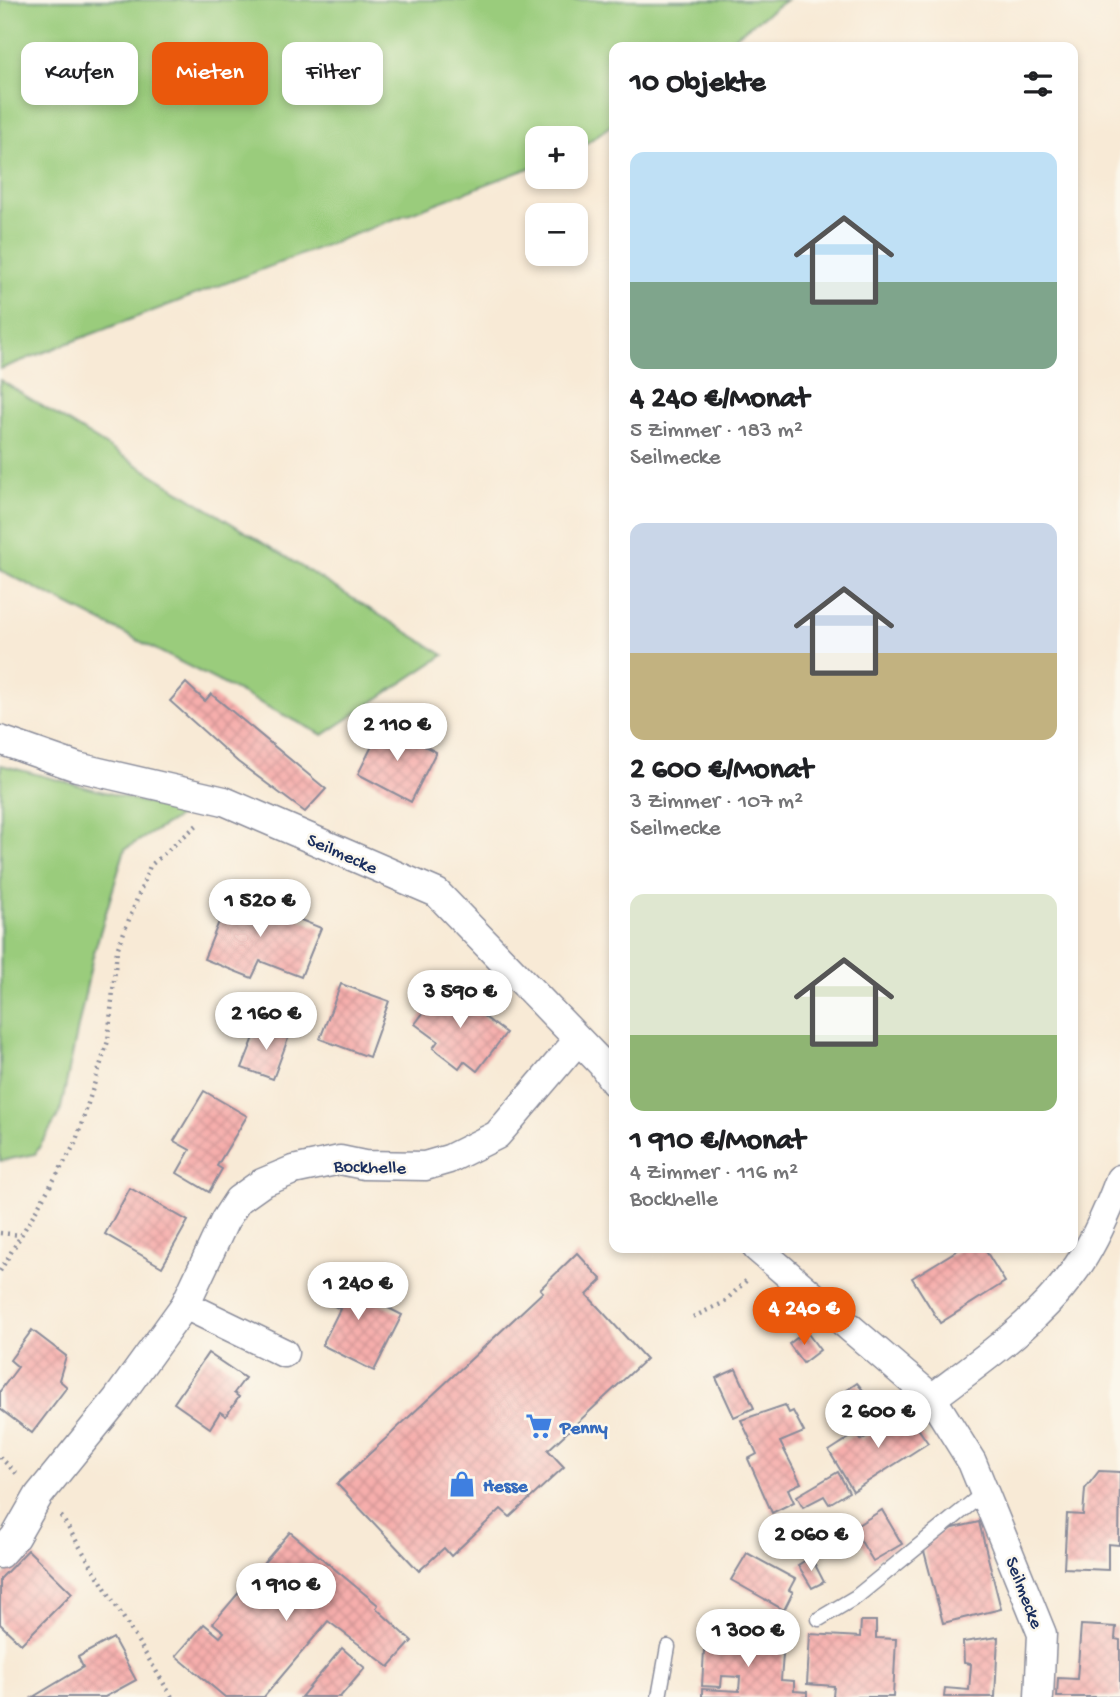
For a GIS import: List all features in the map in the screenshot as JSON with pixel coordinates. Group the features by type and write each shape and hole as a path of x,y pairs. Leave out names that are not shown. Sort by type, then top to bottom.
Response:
{"street":[{"name":"Seilmecke","path":"0,740 77,767 224,801 437,893 578,1040 609,1076"},
{"name":"Bockhelle","path":"0,1554 15,1537 39,1495 117,1399 184,1305 225,1220 238,1200 293,1170 340,1160 364,1166 425,1166 449,1159 497,1135 578,1040"},
{"path":"932,1398 1010,1339 1073,1274 1107,1213 1120,1178"},
{"name":"Seilmecke","path":"763,1253 932,1398 972,1462 1042,1634 1039,1697"},
{"path":"184,1305 284,1353"}],"lane":[{"path":"819,1619 856,1597 985,1492"},
{"path":"659,1697 668,1647"}],"path":[{"path":"0,1271 75,1144 108,1041 117,950 150,866 224,801"},
{"path":"0,1233 21,1235"},
{"path":"693,1317 723,1303 743,1286"},
{"path":"0,1457 67,1523 172,1697"}],"green space":[{"path":"0,0 786,0 727,42 609,42 609,127 588,142 588,126 525,126 525,170 0,369"},
{"path":"0,380 444,655 323,735 0,570"},
{"path":"1,765 185,813 125,849 93,956 60,1113 35,1154 0,1161"}],"building":[{"path":"186,683 205,701 211,694 326,789 305,812 238,762 170,701"},
{"path":"383,724 436,752 411,802 358,774"},
{"path":"231,892 321,928 301,977 260,961 252,978 204,959"},
{"path":"341,984 389,1001 369,1057 320,1039"},
{"path":"443,986 506,1033 477,1071 464,1061 459,1068 433,1048 438,1041 415,1024"},
{"path":"259,1025 289,1036 273,1079 242,1068"},
{"path":"204,1091 247,1116 217,1166 222,1169 209,1192 177,1173 190,1150 174,1141"},
{"path":"130,1188 188,1221 162,1267 105,1234"},
{"path":"577,1253 602,1280 587,1295 646,1359 548,1450 564,1467 510,1517 501,1509 451,1556 444,1548 419,1571 337,1484 543,1292 540,1289"},
{"path":"953,1253 987,1253 1005,1282 940,1323 912,1278"},
{"path":"334,1272 376,1293 373,1300 402,1315 374,1371 322,1345 340,1309 321,1299"},
{"path":"32,1330 66,1356 59,1380 67,1387 32,1433 0,1409 0,1391 18,1367 10,1360"},
{"path":"806,1331 820,1350 803,1363 789,1344"},
{"path":"208,1353 245,1378 234,1393 239,1397 226,1416 220,1412 210,1428 174,1403"},
{"path":"736,1369 754,1408 734,1417 716,1378"},
{"path":"857,1383 871,1400 855,1411 843,1393"},
{"path":"785,1405 789,1413 793,1411 804,1432 780,1442 801,1483 788,1489 794,1502 772,1513 748,1459 757,1454 741,1420"},
{"path":"906,1411 928,1443 853,1491 829,1451 857,1433 861,1440"},
{"path":"1099,1471 1120,1472 1119,1545 1108,1544 1108,1570 1064,1568 1067,1514 1083,1515 1085,1489"},
{"path":"838,1472 849,1492 829,1504 824,1496 803,1507 797,1496"},
{"path":"882,1510 902,1544 873,1561 853,1528"},
{"path":"979,1522 1001,1609 943,1623 923,1547 941,1531"},
{"path":"290,1532 378,1605 376,1608 412,1641 389,1667 328,1621 264,1697 225,1697 176,1656 204,1624 220,1637 224,1632 213,1623"},
{"path":"28,1550 72,1593 21,1644 0,1624 0,1579"},
{"path":"747,1553 795,1579 789,1590 793,1592 784,1610 731,1580"},
{"path":"811,1557 824,1582 812,1588 798,1565"},
{"path":"861,1621 876,1621 876,1638 896,1639 893,1697 833,1697 834,1686 807,1684 810,1634 860,1637"},
{"path":"1081,1625 1116,1627 1115,1639 1120,1640 1120,1697 1057,1697 1058,1678 1077,1679"},
{"path":"724,1633 762,1636 762,1642 784,1642 781,1680 794,1681 794,1691 807,1692 807,1697 702,1697 702,1689 739,1691 740,1677 722,1676 721,1687 702,1686 704,1650 723,1652"},
{"path":"998,1637 995,1697 944,1697 945,1688 969,1690 971,1664 964,1663 963,1642"},
{"path":"113,1638 136,1680 105,1697 33,1697 83,1667 78,1657"},
{"path":"342,1648 365,1668 340,1697 301,1697"}],"place":[{"name":"Penny","path":"539,1426"},
{"name":"Hesse","path":"462,1484"}]}
